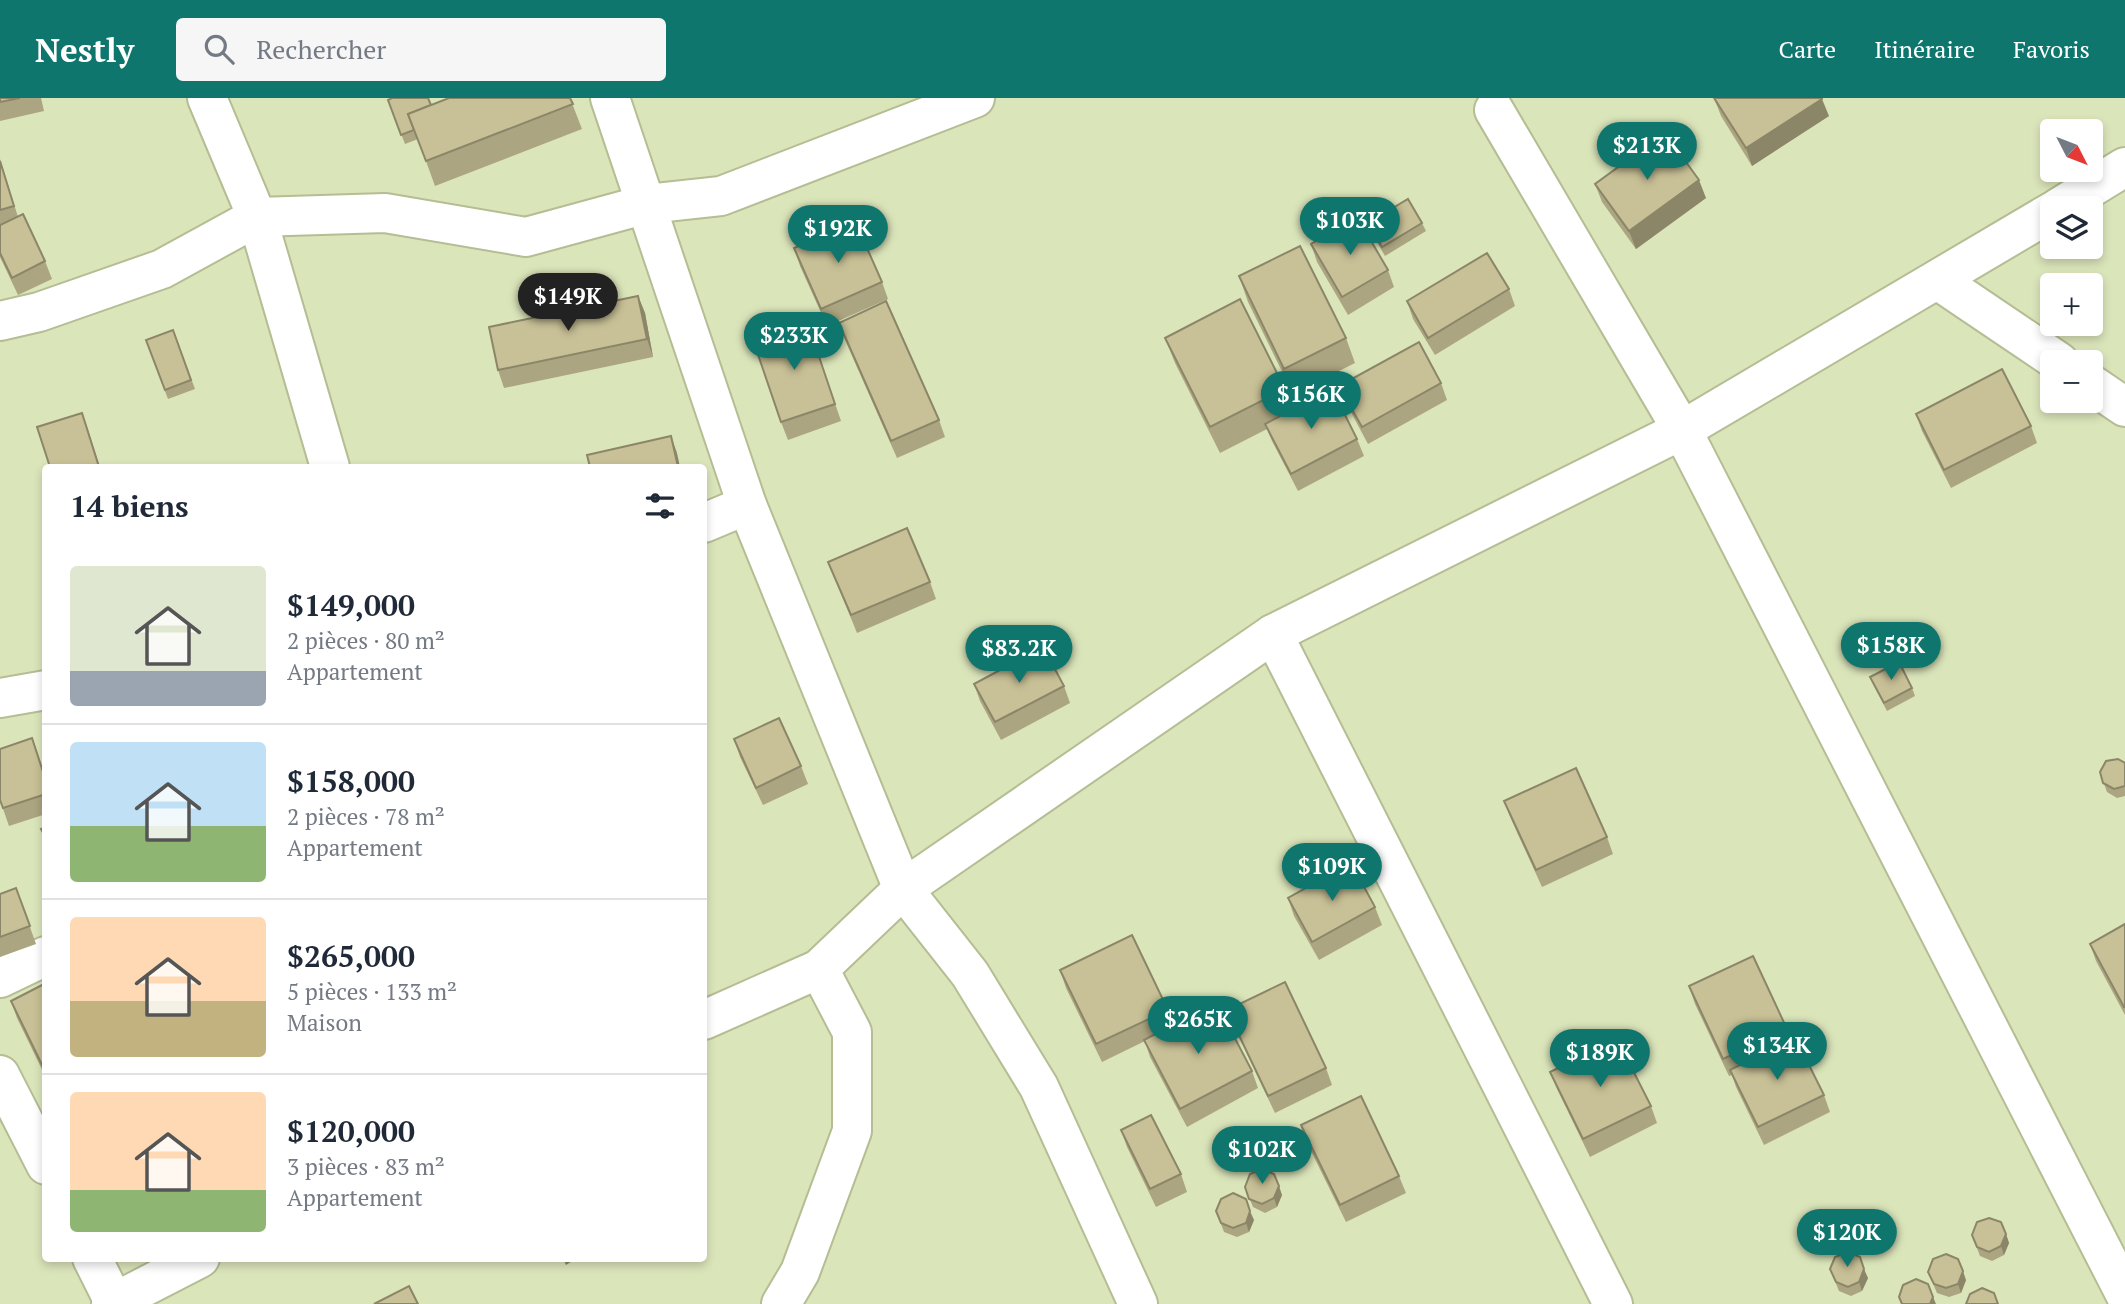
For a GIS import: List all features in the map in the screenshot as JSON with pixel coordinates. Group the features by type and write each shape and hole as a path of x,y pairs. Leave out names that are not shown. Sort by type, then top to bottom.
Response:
{"street":[{"path":"207,98 257,217 329,464"},
{"path":"610,98 648,204 747,505 903,889 970,974 1039,1087 1138,1304"},
{"path":"0,321 39,312 162,269 257,217 385,213 526,237 648,204 721,196 975,98"},
{"path":"1494,110 1682,430 2125,1294"},
{"path":"2078,196 2125,167"},
{"path":"707,1019 819,969 903,889 1273,634 1682,430 1939,281 2040,219"},
{"path":"1939,281 2041,350"},
{"path":"2103,392 2125,407"},
{"path":"707,522 747,505"},
{"path":"1273,634 1613,1304"},
{"path":"0,698 42,691"},
{"path":"0,978 42,958"},
{"path":"781,1304 800,1272 852,1131 852,1032 819,969"},
{"path":"0,1075 42,1158"},
{"path":"94,1262 113,1303 192,1262"}],"building":[{"path":"0,98 20,98 0,102"},
{"path":"428,98 431,105 408,114 414,130 401,135 388,100"},
{"path":"449,98 570,98 573,104 426,161 408,114"},
{"path":"1714,98 1822,98 1822,99 1746,148"},
{"path":"1665,133 1699,180 1629,231 1595,184"},
{"path":"0,161 14,206 0,210"},
{"path":"1408,199 1422,223 1382,247 1368,223"},
{"path":"23,214 45,261 12,278 0,253 0,225"},
{"path":"1357,217 1388,270 1342,297 1311,244"},
{"path":"855,221 882,282 821,309 794,248"},
{"path":"1300,246 1346,338 1284,369 1239,276"},
{"path":"1487,253 1509,289 1428,338 1407,301"},
{"path":"638,296 647,339 498,370 489,327"},
{"path":"1240,299 1285,389 1210,427 1165,338"},
{"path":"886,301 939,420 891,441 839,323"},
{"path":"807,321 835,404 781,422 753,340"},
{"path":"173,330 191,380 165,390 146,340"},
{"path":"1419,342 1441,383 1362,427 1339,386"},
{"path":"2002,369 2031,426 1944,470 1916,414"},
{"path":"1332,389 1357,439 1291,474 1265,424"},
{"path":"82,413 98,464 49,464 37,427"},
{"path":"671,436 677,464 589,464 587,455"},
{"path":"907,528 930,582 851,615 828,562"},
{"path":"1043,647 1064,686 995,722 974,684"},
{"path":"1899,662 1912,688 1884,703 1870,677"},
{"path":"779,718 801,766 756,788 734,739"},
{"path":"32,738 42,769 42,795 3,808 0,800 0,749"},
{"path":"2118,759 2125,763 2125,786 2114,789 2103,783 2100,772 2106,761"},
{"path":"1576,768 1607,837 1536,870 1504,801"},
{"path":"1351,863 1375,907 1312,942 1288,898"},
{"path":"16,888 30,926 0,937 0,894"},
{"path":"2125,924 2125,1007 2124,1007 2090,944"},
{"path":"1132,935 1168,1010 1096,1044 1060,970"},
{"path":"1753,956 1787,1029 1723,1059 1689,986"},
{"path":"1285,982 1326,1068 1268,1096 1227,1010"},
{"path":"42,985 42,1065 11,1001"},
{"path":"1216,1002 1252,1071 1180,1109 1144,1040"},
{"path":"1795,1037 1824,1095 1758,1127 1730,1070"},
{"path":"1617,1039 1651,1106 1583,1139 1550,1072"},
{"path":"1361,1096 1399,1176 1340,1205 1301,1125"},
{"path":"1151,1115 1181,1174 1150,1189 1121,1130"},
{"path":"1262,1169 1274,1174 1279,1186 1274,1198 1262,1204 1249,1199 1245,1187 1250,1174"},
{"path":"1233,1193 1246,1199 1250,1211 1246,1223 1233,1228 1221,1223 1216,1211 1221,1199"},
{"path":"1989,1218 2001,1222 2006,1234 2001,1246 1989,1252 1977,1247 1972,1235 1977,1222"},
{"path":"1848,1252 1860,1257 1864,1269 1859,1282 1848,1287 1836,1282 1830,1269 1835,1257"},
{"path":"1946,1254 1958,1259 1963,1271 1958,1284 1946,1288 1934,1284 1928,1272 1933,1259"},
{"path":"1916,1279 1928,1284 1933,1297 1930,1304 1902,1304 1899,1297 1903,1285"},
{"path":"409,1286 418,1304 374,1304"},
{"path":"1982,1288 1994,1293 1998,1304 1966,1304 1970,1294"}]}
